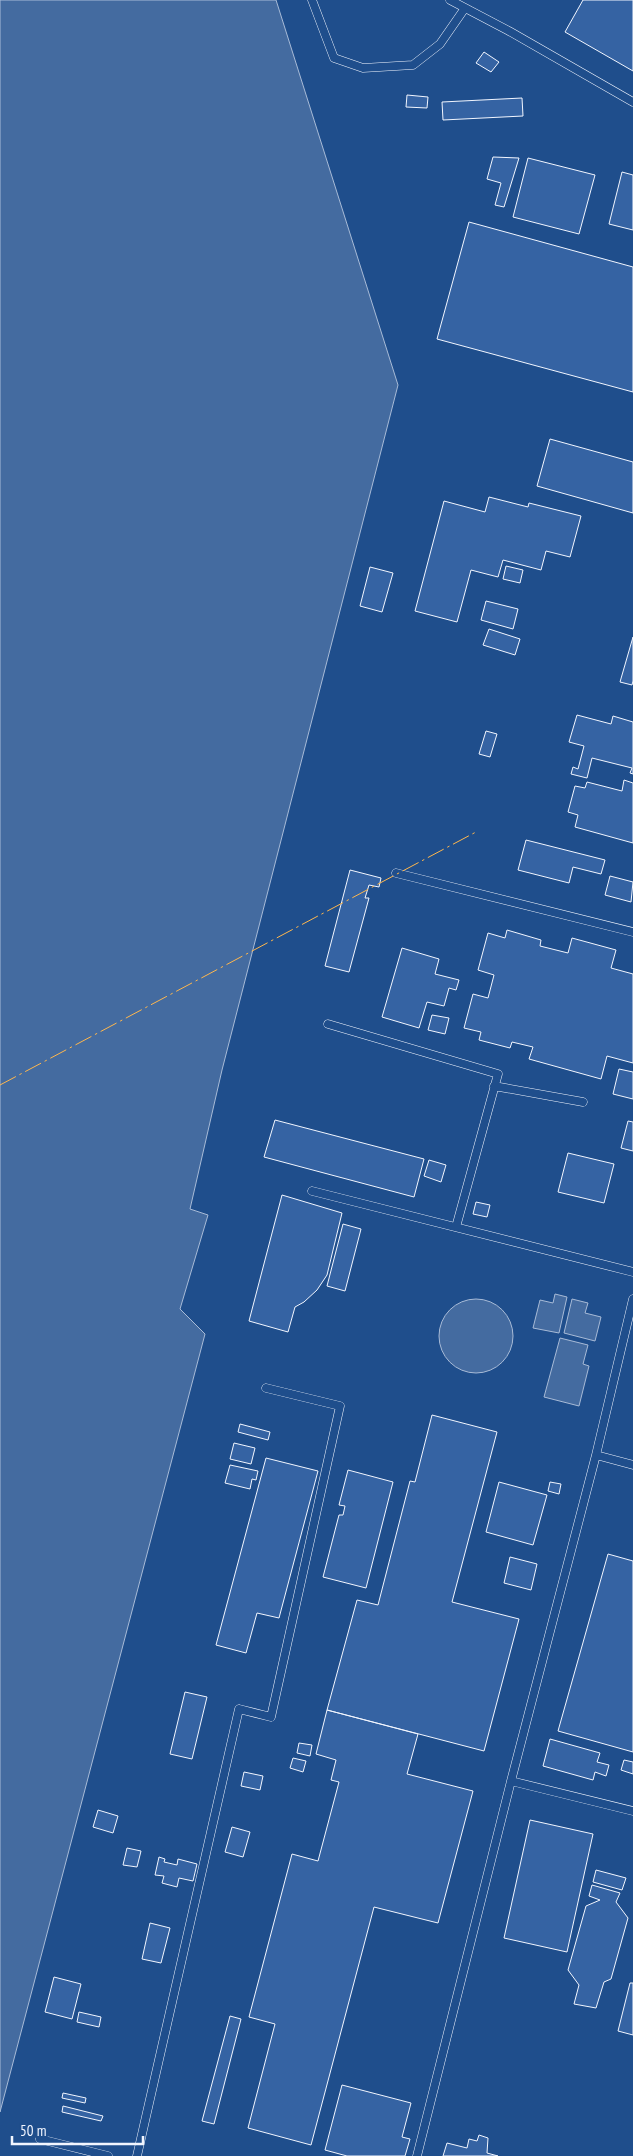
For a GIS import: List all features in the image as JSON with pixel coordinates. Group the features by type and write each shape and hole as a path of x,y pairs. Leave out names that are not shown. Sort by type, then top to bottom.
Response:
{"lane":[{"path":"312,0 334,58 363,68 413,64 440,44 465,8"},
{"path":"450,0 509,31 633,102"},
{"path":"396,873 633,932"},
{"path":"328,1024 498,1074 456,1227"},
{"path":"494,1086 583,1102"},
{"path":"312,1191 633,1272"},
{"path":"417,2156 510,1781 596,1455 633,1299"},
{"path":"137,2156 239,1709 271,1717 340,1406 266,1388"},
{"path":"596,1455 633,1465"},
{"path":"510,1781 633,1811"},
{"path":"40,2139 108,2156"}],"water":[{"path":"0,0 276,0 398,385 222,1070 190,1209 208,1215 180,1309 205,1334 0,2112"},
{"path":"555,1294 567,1297 559,1333 533,1328 540,1300 553,1303"},
{"path":"483,1299 503,1309 511,1322 513,1336 511,1350 503,1363 490,1371 469,1373 449,1363 441,1350 439,1329 449,1309 462,1301"},
{"path":"572,1299 588,1303 585,1313 601,1317 595,1341 564,1333"},
{"path":"560,1338 588,1345 583,1364 589,1366 579,1406 544,1397"}],"building":[{"path":"583,0 633,0 633,71 565,32"},
{"path":"484,52 499,62 491,72 476,63"},
{"path":"407,95 428,97 427,108 406,107"},
{"path":"522,98 523,116 443,120 442,102"},
{"path":"493,157 519,158 504,207 495,205 501,183 487,179"},
{"path":"528,158 595,175 579,234 513,217"},
{"path":"622,172 633,175 633,230 609,224"},
{"path":"469,222 633,267 633,392 437,339"},
{"path":"550,439 633,462 633,513 537,486"},
{"path":"489,497 528,507 529,503 581,516 570,557 546,551 541,570 503,560 498,577 471,570 457,622 415,611 444,501 485,512"},
{"path":"506,566 523,570 520,583 503,579"},
{"path":"370,567 393,573 382,612 360,606"},
{"path":"486,601 518,609 513,629 481,620"},
{"path":"489,629 520,639 515,655 483,645"},
{"path":"633,637 633,681 632,685 620,682"},
{"path":"577,715 611,724 613,716 633,722 633,774 630,773 632,768 592,758 587,778 571,774 573,767 578,769 584,746 569,742"},
{"path":"486,731 497,734 490,757 479,754"},
{"path":"624,780 633,783 633,843 575,827 578,815 568,812 575,786 585,788 587,782 622,791"},
{"path":"526,840 605,860 601,874 573,867 569,883 518,870"},
{"path":"350,870 381,878 379,887 369,885 365,898 369,898 349,972 325,966"},
{"path":"610,876 633,882 631,902 605,895"},
{"path":"507,930 541,940 540,946 568,953 572,938 616,950 611,968 633,974 633,1063 607,1056 601,1079 529,1059 533,1047 512,1042 510,1048 479,1040 481,1032 464,1028 473,994 488,998 494,975 478,970 488,933 505,938"},
{"path":"402,948 439,959 435,974 459,980 456,990 449,988 444,1006 427,1002 419,1028 382,1017"},
{"path":"432,1015 449,1018 445,1034 428,1030"},
{"path":"619,1069 633,1072 633,1099 613,1094"},
{"path":"275,1120 424,1159 414,1197 264,1157"},
{"path":"628,1121 633,1122 633,1151 621,1148"},
{"path":"568,1153 614,1164 604,1203 558,1192"},
{"path":"429,1160 446,1165 441,1182 424,1176"},
{"path":"282,1195 342,1213 327,1275 317,1290 304,1302 295,1307 288,1332 249,1321"},
{"path":"476,1202 490,1205 487,1217 473,1214"},
{"path":"343,1224 361,1229 345,1291 327,1286"},
{"path":"432,1415 497,1432 452,1602 519,1619 484,1751 327,1710 357,1600 378,1605 410,1481 415,1482"},
{"path":"240,1424 270,1432 268,1440 238,1432"},
{"path":"234,1443 255,1448 251,1464 230,1459"},
{"path":"266,1458 318,1471 279,1618 257,1613 246,1653 216,1645"},
{"path":"230,1465 258,1471 256,1480 252,1479 250,1489 225,1483"},
{"path":"348,1470 393,1482 366,1588 323,1577 339,1515 343,1515 345,1506 339,1505"},
{"path":"499,1482 547,1495 533,1545 486,1532"},
{"path":"550,1482 561,1484 559,1494 548,1491"},
{"path":"608,1554 633,1561 633,1752 558,1731"},
{"path":"510,1557 537,1564 531,1590 504,1583"},
{"path":"185,1692 207,1697 192,1759 170,1754"},
{"path":"327,1710 418,1734 407,1774 473,1791 438,1923 374,1907 311,2145 248,2128 275,2024 249,2017 292,1854 318,1861 339,1782 331,1780 336,1760 316,1754"},
{"path":"550,1739 600,1753 597,1762 609,1765 606,1776 595,1772 593,1780 543,1766"},
{"path":"299,1743 312,1745 310,1756 297,1753"},
{"path":"293,1758 306,1761 303,1772 290,1768"},
{"path":"624,1760 633,1762 633,1774 621,1770"},
{"path":"244,1772 263,1776 260,1790 241,1786"},
{"path":"98,1810 118,1816 113,1833 93,1827"},
{"path":"530,1820 593,1834 567,1952 504,1938"},
{"path":"232,1827 250,1832 243,1857 225,1852"},
{"path":"127,1848 141,1851 137,1867 123,1865"},
{"path":"159,1857 165,1859 164,1862 177,1865 178,1859 197,1864 193,1881 179,1878 177,1887 162,1883 164,1876 155,1875"},
{"path":"596,1870 626,1878 622,1890 593,1882"},
{"path":"592,1885 620,1893 616,1902 628,1918 611,1979 604,1982 596,2008 574,2004 579,1985 568,1970 586,1906 600,1900 589,1896"},
{"path":"150,1923 170,1928 161,1963 142,1959"},
{"path":"54,1977 81,1984 72,2019 45,2012"},
{"path":"630,1983 633,1983 633,2035 618,2031"},
{"path":"79,2012 101,2017 99,2027 77,2022"},
{"path":"230,2016 241,2019 214,2124 202,2121"},
{"path":"342,2085 411,2103 402,2137 410,2139 405,2156 347,2156 325,2150"},
{"path":"63,2093 86,2098 85,2103 62,2098"},
{"path":"63,2106 103,2116 101,2121 62,2112"},
{"path":"479,2135 488,2138 487,2153 498,2156 443,2156 447,2143 467,2148 469,2139 477,2141"}],"power":[{"path":"0,1085 476,832"}]}
